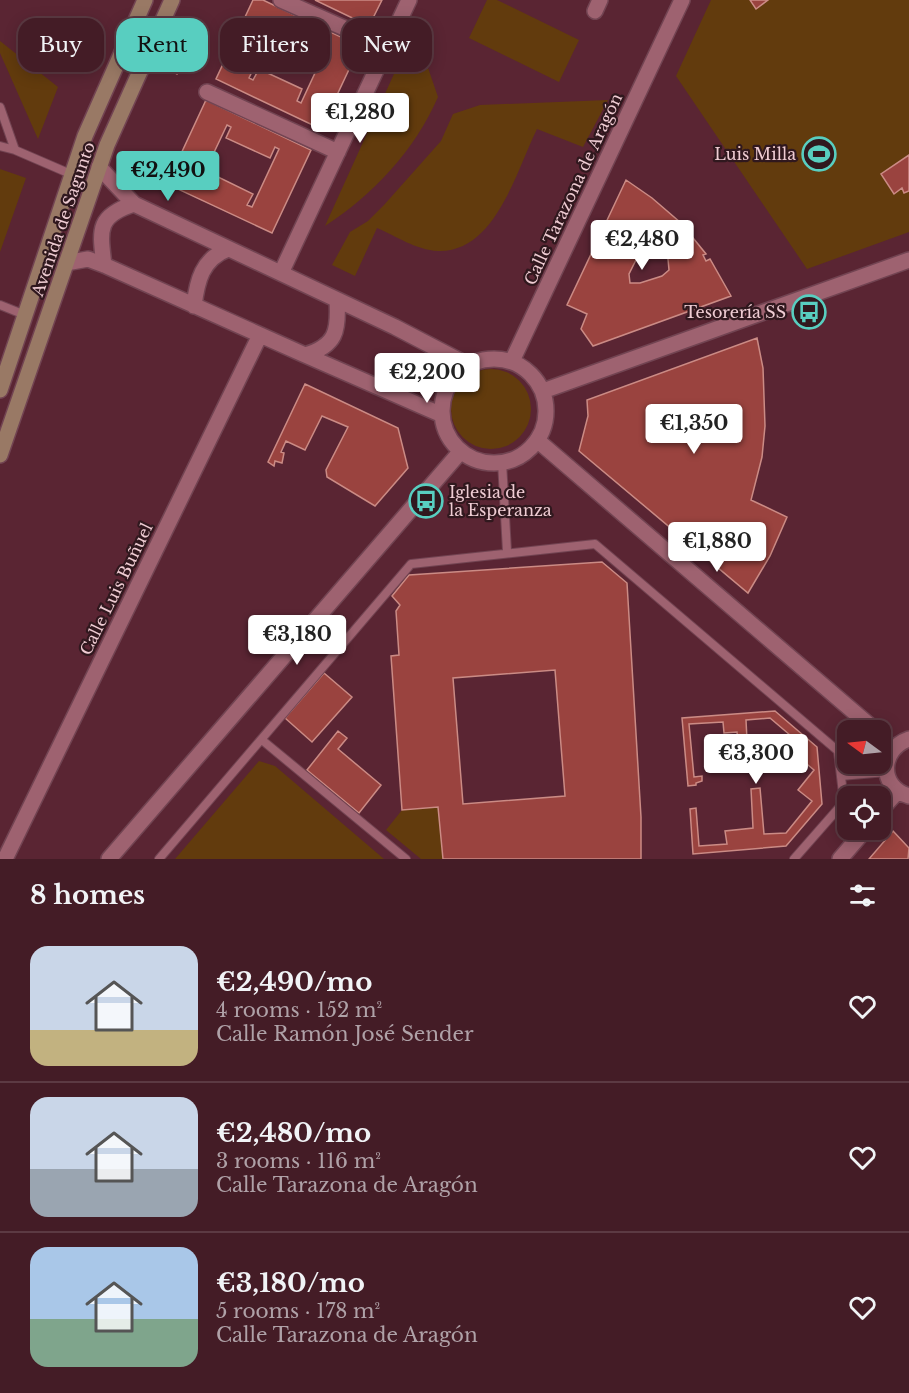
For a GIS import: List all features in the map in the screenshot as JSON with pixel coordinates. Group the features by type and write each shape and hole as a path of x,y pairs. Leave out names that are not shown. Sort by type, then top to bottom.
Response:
{"main road":[{"name":"Avenida de Sagunto","path":"0,390 85,136 145,0"},
{"name":"Avenida de Sagunto","path":"0,454 99,167 172,0"}],"street":[{"path":"281,0 342,27"},
{"path":"401,18 409,0"},
{"name":"Calle Tarazona de Aragón","path":"512,362 682,0"},
{"path":"281,273 375,72"},
{"path":"207,92 338,152"},
{"path":"99,167 134,204 468,365"},
{"path":"104,265 101,237 104,222 121,208 134,204"},
{"path":"194,306 196,284 205,265 215,254 228,249"},
{"path":"66,263 88,260 104,265 442,415"},
{"path":"543,392 909,260"},
{"path":"305,355 323,350 333,336 338,321 337,300"},
{"name":"Calle Luis Buñuel","path":"5,859 260,335"},
{"path":"490,358 512,362 531,373 543,392 546,417 537,440 522,455 502,462 480,461 460,451 448,435 442,415 444,395 453,378 468,365 490,358"},
{"path":"537,440 863,720"},
{"path":"109,859 460,451"},
{"path":"891,753 894,747 909,739"},
{"path":"888,774 903,794"},
{"path":"840,859 856,840"}],"lane":[{"path":"0,107 15,150"},
{"path":"0,146 15,150 73,175"},
{"path":"0,305 25,315"},
{"path":"502,462 507,551"},
{"path":"159,859 411,564 507,551 595,544 838,751 844,802 794,859"},
{"path":"262,740 406,859"},
{"path":"841,776 864,774"}],"shaded area":[{"path":"487,0 497,0 579,40 559,82 469,38"},
{"name":"Luis Milla","path":"711,0 909,0 909,232 807,269 676,76"},
{"path":"0,41 18,55 18,72 39,72 58,87 38,139 0,53"},
{"path":"395,72 429,72 438,97 429,116 405,153 376,186 325,226"},
{"path":"608,100 583,147 537,129 501,207 489,225 475,239 458,248 438,251 414,245 377,228 355,276 332,265 350,232 368,221 384,205 441,141 453,114 480,105"},
{"path":"0,169 26,178 0,252"},
{"path":"491,369 506,372 519,381 528,394 531,409 528,424 519,437 506,446 491,449 476,446 463,437 454,424 451,409 454,394 463,381 476,372"},
{"path":"259,761 275,766 384,859 175,859"},
{"path":"438,807 443,859 421,859 386,830 402,810"}],"building":[{"path":"253,0 263,0 301,18 245,18"},
{"path":"315,0 382,0 373,18 352,18"},
{"path":"750,0 768,0 756,9"},
{"path":"330,32 342,37 342,72 348,72 321,129 216,79 220,70 252,72 249,78 253,80 257,72 265,72 302,89 297,101 301,103 315,72 330,72"},
{"path":"206,100 311,150 272,233 167,184","holes":["227,125 231,127 226,138 270,158 275,147 279,149 252,207 247,205 253,194 210,173 204,185 200,182"]},
{"path":"909,155 909,191 904,193 902,188 894,194 881,174"},
{"path":"626,180 652,198 681,223 706,254 703,255 706,261 710,259 731,296 593,346 581,329 587,314 567,305","holes":["648,245 657,247 668,259 669,270 662,276 640,283 630,283 629,274 641,250"]},
{"path":"757,338 763,368 765,426 762,457 751,500 787,517 770,556 748,593 579,451 588,416 587,400"},
{"path":"305,384 398,428 408,468 375,506 327,477 326,470 348,427 322,416 305,450 286,441 281,452 284,453 282,463 275,461 274,466 268,462"},
{"path":"602,562 627,583 641,817 641,859 443,859 438,807 402,810 391,656 399,655 396,611 400,605 392,596 409,575","holes":["555,670 565,796 463,804 453,678"]},
{"path":"324,673 352,697 312,742 285,718"},
{"path":"775,711 817,747 822,804 786,846 693,854 690,809 696,808 699,846 727,844 725,831 753,828 751,789 760,788 764,834 786,833 812,801 798,790 814,770 790,750 797,741 770,718 746,720 747,740 738,741 737,732 724,733 723,722 689,724 694,777 702,776 702,781 688,786 682,718"},
{"path":"338,731 347,738 338,749 381,785 359,813 307,770"},
{"path":"893,831 909,848 908,859 869,859 885,840 891,840"}],"place":[{"name":"Luis Milla","path":"819,154"},
{"name":"Tesorería SS","path":"809,312"},
{"name":"Iglesia de la Esperanza","path":"426,501"}]}
